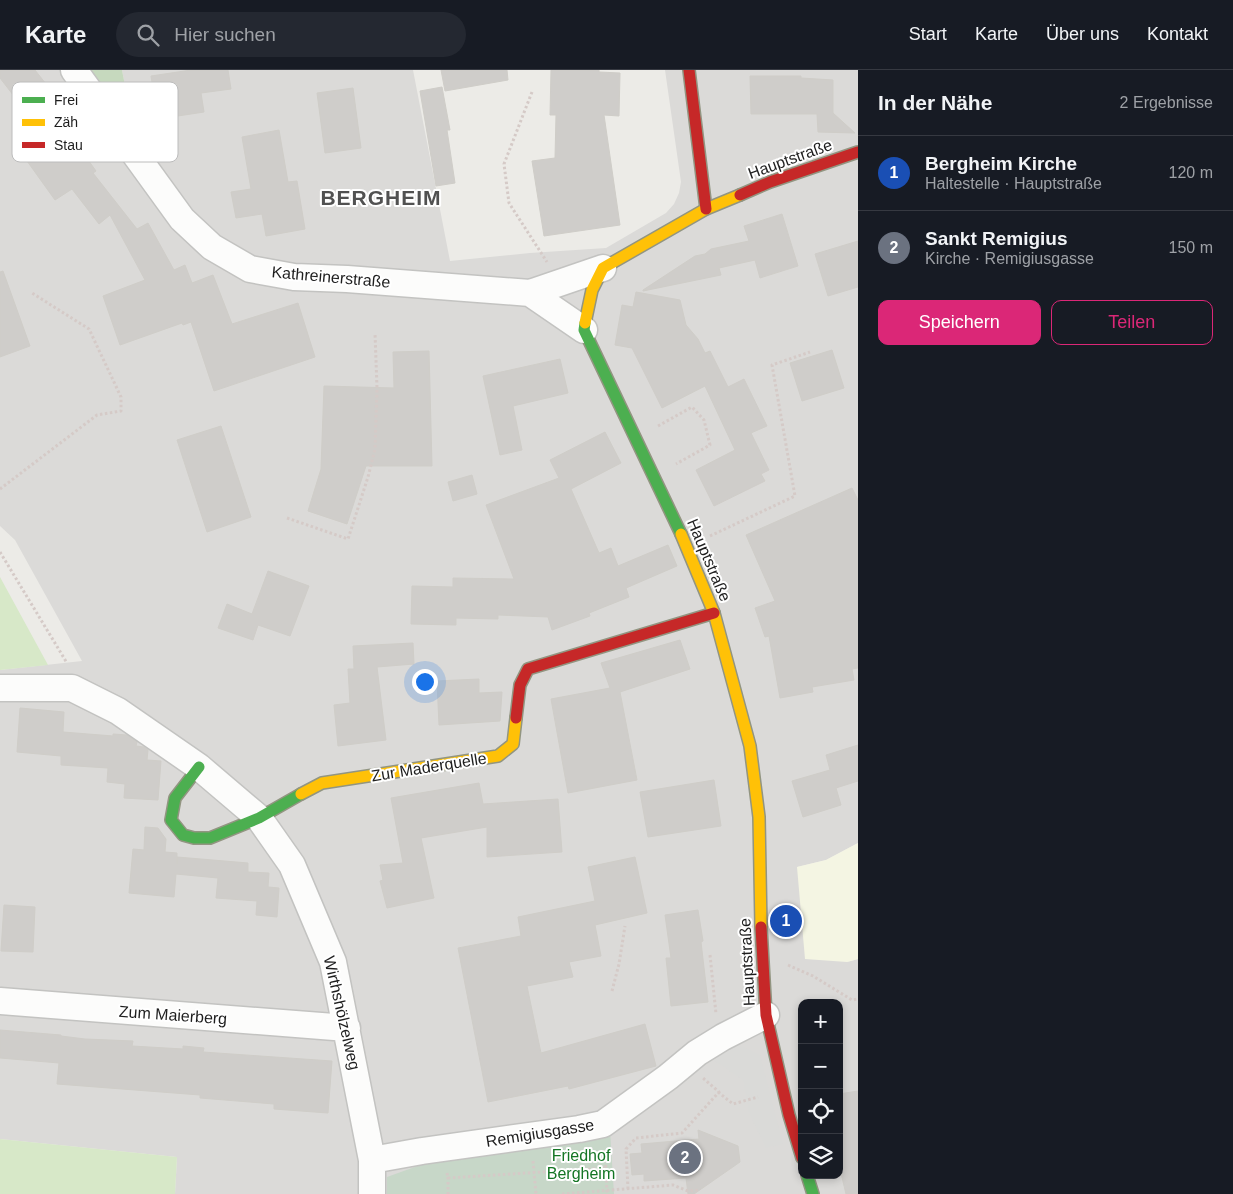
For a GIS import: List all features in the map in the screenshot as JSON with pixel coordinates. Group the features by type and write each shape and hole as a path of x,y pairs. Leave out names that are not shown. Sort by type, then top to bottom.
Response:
{"street":[{"name":"Kathreinerstraße","path":"74,70 83,82"},
{"path":"689,70 706,209"},
{"name":"Hauptstraße","path":"603,268 706,209 770,182 858,152"},
{"name":"Kathreinerstraße","path":"141,162 182,219 212,247 250,269 294,277 347,278 530,293 603,268"},
{"path":"584,330 592,290 603,268"},
{"name":"Kathreinerstraße","path":"530,293 584,330"},
{"name":"Hauptstraße","path":"584,330 687,547 714,612 750,746 759,817 761,952 766,1015 789,1115 798,1145"},
{"name":"Zur Maderquelle","path":"199,767 176,798 172,807 171,820 183,835 194,838 210,838 259,818 322,783 498,756 513,744 520,685 528,668 714,612"},
{"path":"0,688 72,688 118,711 199,767 259,818"},
{"name":"Wirthshölzelweg","path":"259,818 292,865 333,962 372,1160 372,1194"},
{"name":"Zum Maierberg","path":"0,1001 346,1028"},
{"name":"Remigiusgasse","path":"372,1160 603,1124 668,1077 697,1053 766,1015"},
{"path":"808,1179 812,1194"}],"path":[{"path":"532,92 504,164 509,203 560,282"},
{"path":"0,489 97,415 121,411 121,397 88,329 32,293"},
{"path":"287,518 348,539 375,449 377,388 375,333"},
{"path":"687,547 795,496 772,365 810,352"},
{"path":"636,438 692,407 704,420 710,445 654,477"},
{"path":"0,552 67,662 72,688"},
{"path":"612,991 619,964 625,926"},
{"path":"761,952 813,976 852,1000 858,999"},
{"path":"710,955 717,1022"},
{"path":"709,1083 733,1104"},
{"path":"628,1189 626,1149 636,1138 682,1133 718,1092"},
{"path":"605,1147 607,1192"},
{"path":"596,1153 605,1152"},
{"path":"533,1158 536,1194"},
{"path":"448,1176 448,1178 606,1168"},
{"path":"447,1170 448,1194"},
{"path":"562,1194 607,1192 673,1185 688,1191 700,1190"}],"shaded area":[{"path":"0,70 88,70 106,82 12,82 12,162 178,162 178,82 124,82 122,70 413,70 450,261 606,248 666,213 674,204 681,182 665,70 858,70 858,843 826,860 797,867 847,962 858,959 858,1194 175,1194 177,1157 0,1139 0,670 82,661 15,540 0,526"},
{"path":"858,843 858,959 847,962 805,959 797,867 826,860"},
{"path":"738,1046 760,1055 783,1144 766,1148 749,1113 743,1080 712,1059 722,1052"}],"green space":[{"path":"88,70 122,70 124,82 98,82"},
{"path":"0,577 48,665 0,670"},
{"name":"Friedhof Bergheim","path":"610,1130 614,1194 387,1194 387,1177 437,1159"},
{"path":"0,1139 177,1157 175,1194 0,1194"}],"building":[{"path":"0,70 35,70 44,82 12,82 12,94 0,78"},
{"path":"191,70 228,70 231,89 201,93 204,112 178,116 178,82 152,82 151,76"},
{"path":"441,70 507,70 508,80 445,91"},
{"path":"551,70 599,70 599,72 620,73 619,116 604,115 620,225 544,236 532,161 555,158 556,115 550,115"},
{"path":"750,76 801,76 801,78 833,80 833,113 855,133 818,132 817,114 751,114"},
{"path":"442,87 450,130 447,130 455,183 436,186 420,91"},
{"path":"353,88 361,148 325,153 317,93"},
{"path":"279,130 288,182 297,181 305,229 266,236 262,214 236,218 231,192 251,189 242,137"},
{"path":"28,162 90,162 96,171 93,173 137,229 148,223 174,270 185,265 192,283 213,275 232,324 298,303 315,357 214,391 191,322 183,325 182,323 120,345 103,296 145,280 110,215 99,224 72,189 55,200"},
{"path":"782,214 798,266 760,278 755,260 719,268 721,275 643,291 695,256 705,254 711,249 749,241 744,226"},
{"path":"858,241 858,287 828,296 815,254"},
{"path":"3,271 30,346 0,357 0,272"},
{"path":"636,292 680,300 686,325 698,339 705,353 710,351 728,387 744,379 767,426 751,433 769,470 761,474 765,481 714,506 696,470 735,450 705,386 662,408 632,348 615,345 622,305 633,307"},
{"path":"832,350 844,388 802,401 790,363"},
{"path":"429,351 432,466 366,466 347,524 308,511 321,469 324,386 394,388 393,352"},
{"path":"560,359 568,393 513,406 522,450 500,455 483,376"},
{"path":"221,426 251,517 207,532 177,440"},
{"path":"605,432 621,463 571,489 599,553 611,548 618,566 668,545 677,566 626,588 629,597 589,613 590,616 552,630 548,617 498,615 498,619 456,618 456,625 411,624 412,586 453,587 453,578 514,579 486,505 559,478 550,460"},
{"path":"472,475 477,494 453,501 448,482"},
{"path":"852,488 858,500 858,668 852,669 854,680 812,687 813,692 780,698 769,636 765,637 755,608 775,601 746,535"},
{"path":"268,571 309,586 290,636 258,625 253,640 218,628 227,604 252,614"},
{"path":"680,640 690,669 620,692 637,780 568,793 551,699 610,688 601,663"},
{"path":"413,643 414,664 377,667 386,740 338,746 334,705 350,703 348,669 354,669 353,646"},
{"path":"479,679 479,693 502,692 500,721 439,725 437,681"},
{"path":"20,708 64,712 63,732 113,736 113,734 127,735 137,742 136,746 144,747 148,750 147,760 161,761 158,800 124,798 125,784 107,782 108,768 61,765 61,756 17,752"},
{"path":"858,745 858,781 836,788 841,805 803,817 792,781 830,770 826,755"},
{"path":"714,780 721,826 648,837 640,792"},
{"path":"479,783 483,804 558,799 562,852 487,857 487,827 421,838 434,898 387,908 380,881 383,880 380,865 403,863 391,798"},
{"path":"145,827 158,828 166,839 165,852 177,853 177,857 248,863 248,872 269,873 268,887 279,888 277,917 256,915 257,901 216,898 218,878 176,874 174,897 129,893 133,849 144,850"},
{"path":"635,857 647,913 595,925 601,956 569,962 573,977 527,986 541,1053 645,1024 656,1066 569,1089 568,1086 488,1102 458,948 521,936 518,917 595,901 588,867"},
{"path":"4,905 35,907 33,952 1,951"},
{"path":"698,910 703,941 701,942 708,1002 671,1006 666,958 671,958 665,915"},
{"path":"0,1030 85,1039 133,1041 132,1046 183,1049 183,1046 204,1048 203,1052 332,1061 328,1113 274,1109 274,1104 200,1098 200,1095 57,1084 59,1063 0,1058"},
{"path":"858,1091 858,1194 846,1194 842,1179 843,1093"},
{"path":"698,1130 738,1146 740,1162 694,1194 688,1194 686,1178 644,1181 644,1174 632,1175 630,1154 642,1153 641,1144 699,1139"}],"traffic: fast":[{"path":"585,323 584,330 681,534"},
{"path":"199,767 175,798 171,820 183,835 194,838 210,838 259,818 301,794"},
{"path":"808,1179 813,1194"}],"traffic: slow":[{"path":"585,323 592,290 603,268 706,209 740,195"},
{"path":"681,534 714,613 750,746 759,817 761,927"},
{"path":"301,794 322,783 498,756 513,744 516,718"}],"traffic: jam":[{"path":"689,70 706,209"},
{"path":"740,195 770,182 858,152"},
{"path":"516,718 520,685 528,669 714,613"},
{"path":"761,927 766,1015 789,1115 798,1145"}],"place":[{"name":"Bergheim Kirche","path":"786,921"},
{"name":"Sankt Remigius","path":"685,1158"}],"district":[{"name":"BERGHEIM","path":"381,197"}]}
